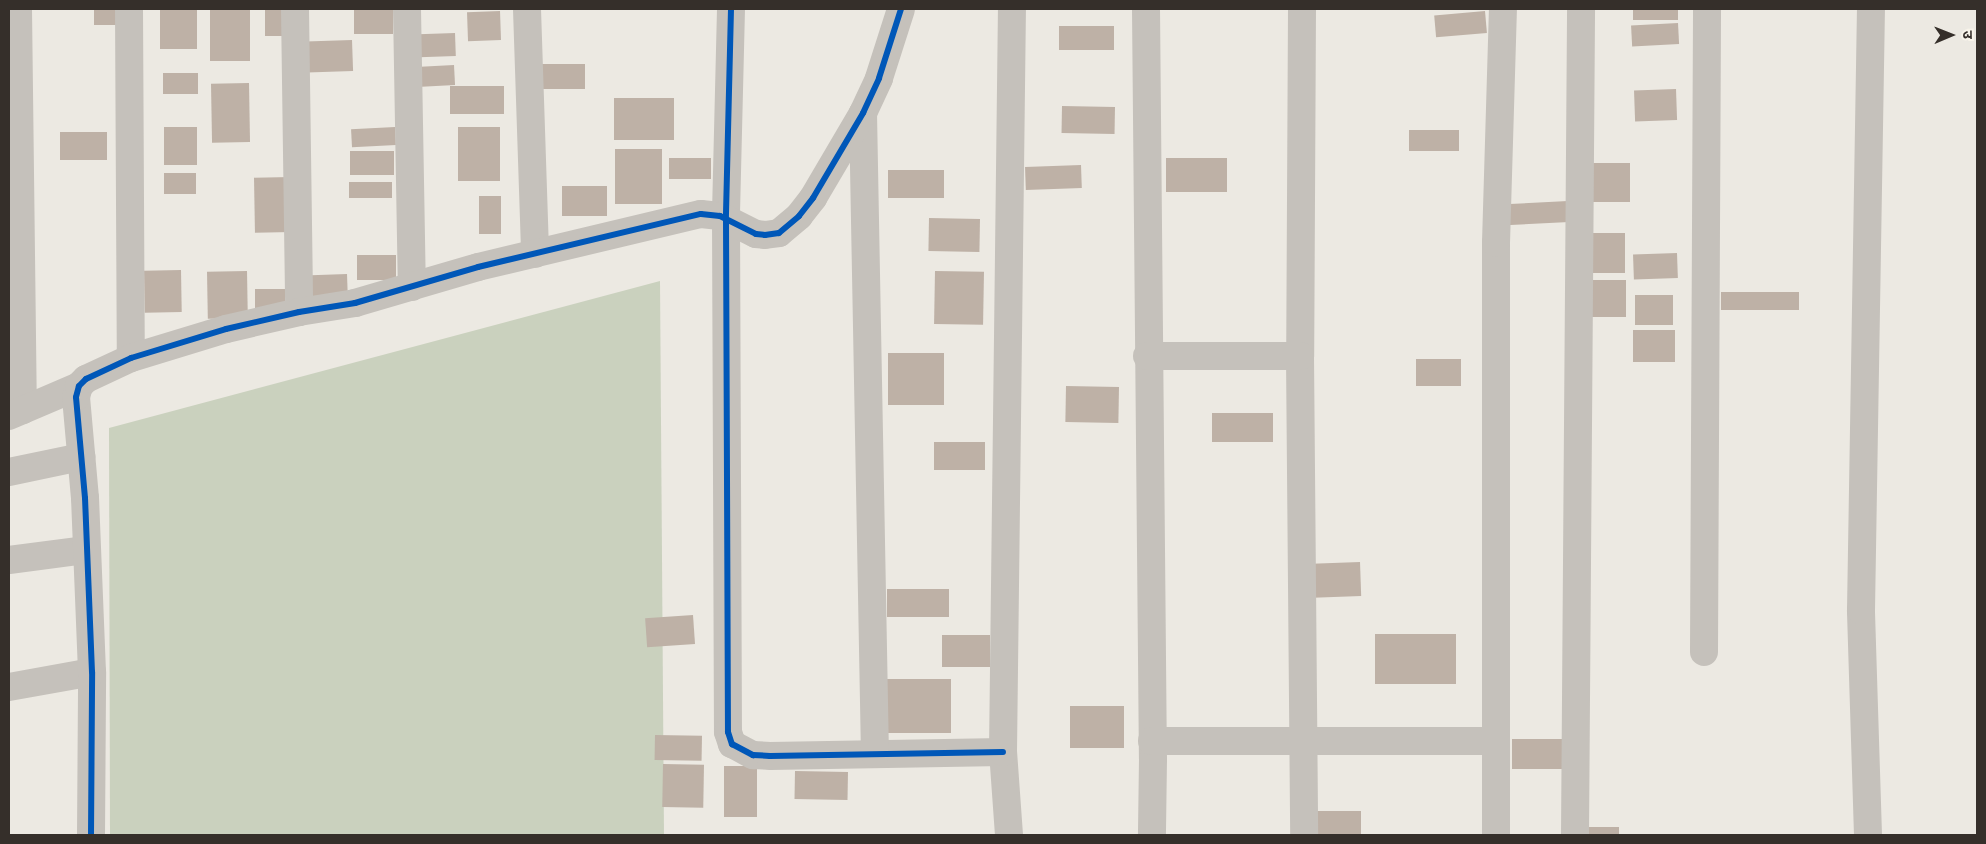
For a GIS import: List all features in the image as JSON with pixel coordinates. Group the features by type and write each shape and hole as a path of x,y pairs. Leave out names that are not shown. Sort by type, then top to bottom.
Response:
{"street":[{"path":"18,9 16,413 78,398"},
{"path":"130,9 131,358"},
{"path":"295,9 299,312"},
{"path":"407,9 412,288"},
{"path":"527,9 535,254"},
{"path":"731,9 742,227 728,732 732,744 753,754 1003,752"},
{"path":"91,835 92,672 85,498 78,398 86,378 131,358 226,329 299,312 355,303 412,288 478,267 701,214 710,213 765,235 779,233 799,216 863,113 879,78 900,9"},
{"path":"1009,835 1003,752 1012,9"},
{"path":"1146,9 1147,356 1152,835"},
{"path":"1302,9 1300,356 1304,835"},
{"path":"1496,835 1496,243 1503,9"},
{"path":"1575,835 1581,9"},
{"path":"1704,652 1708,9"},
{"path":"1868,835 1861,610 1870,9"},
{"path":"863,113 875,754"},
{"path":"1147,356 1300,356"},
{"path":"9,472 80,446"},
{"path":"9,560 86,550"},
{"path":"9,687 92,672"},
{"path":"1152,741 1496,741"}],"green space":[{"path":"660,281 664,835 110,835 109,428"}],"building":[{"path":"94,9 125,9 125,25 94,25"},
{"path":"160,9 197,9 197,49 160,49"},
{"path":"210,9 250,9 250,61 210,61"},
{"path":"265,9 291,9 291,36 265,36"},
{"path":"354,9 393,9 393,34 354,34"},
{"path":"1633,9 1678,9 1678,20 1633,20"},
{"path":"500,11 501,40 468,41 467,12"},
{"path":"1485,11 1487,33 1436,37 1434,15"},
{"path":"1678,23 1679,44 1632,46 1631,25"},
{"path":"1059,26 1114,26 1114,50 1059,50"},
{"path":"455,33 456,56 412,58 411,35"},
{"path":"352,40 353,71 307,73 306,42"},
{"path":"540,64 585,64 585,89 540,89"},
{"path":"454,65 455,85 412,87 411,67"},
{"path":"163,73 198,73 198,94 163,94"},
{"path":"249,83 250,142 212,143 211,84"},
{"path":"450,86 504,86 504,114 450,114"},
{"path":"1676,89 1677,120 1635,121 1634,90"},
{"path":"614,98 674,98 674,140 614,140"},
{"path":"1062,106 1115,107 1115,134 1062,133"},
{"path":"164,127 197,127 197,165 164,165"},
{"path":"395,127 396,145 352,147 351,129"},
{"path":"458,127 500,127 500,181 458,181"},
{"path":"1409,130 1459,130 1459,151 1409,151"},
{"path":"60,132 107,132 107,160 60,160"},
{"path":"615,149 662,149 662,204 615,204"},
{"path":"350,151 394,151 394,175 350,175"},
{"path":"669,158 711,158 711,179 669,179"},
{"path":"1166,158 1227,158 1227,192 1166,192"},
{"path":"1586,163 1630,163 1630,202 1586,202"},
{"path":"1081,165 1082,188 1026,190 1025,167"},
{"path":"888,170 944,170 944,198 888,198"},
{"path":"164,173 196,173 196,194 164,194"},
{"path":"291,177 292,232 255,233 254,178"},
{"path":"349,182 392,182 392,198 349,198"},
{"path":"562,186 607,186 607,216 562,216"},
{"path":"479,196 501,196 501,234 479,234"},
{"path":"1568,201 1569,222 1505,225 1504,204"},
{"path":"929,218 980,219 979,252 928,251"},
{"path":"1589,233 1625,233 1625,273 1589,273"},
{"path":"1677,253 1678,278 1634,280 1633,255"},
{"path":"357,255 396,255 396,280 357,280"},
{"path":"181,270 182,312 145,313 144,271"},
{"path":"247,271 248,318 208,319 207,272"},
{"path":"935,271 984,272 983,325 934,324"},
{"path":"347,274 348,297 305,298 304,276"},
{"path":"1587,280 1626,280 1626,317 1587,317"},
{"path":"255,289 285,289 285,314 255,314"},
{"path":"1721,292 1799,292 1799,310 1721,310"},
{"path":"1635,295 1673,295 1673,325 1635,325"},
{"path":"1633,330 1675,330 1675,362 1633,362"},
{"path":"888,353 944,353 944,405 888,405"},
{"path":"1416,359 1461,359 1461,386 1416,386"},
{"path":"1066,386 1119,387 1118,423 1065,422"},
{"path":"1212,413 1273,413 1273,442 1212,442"},
{"path":"934,442 985,442 985,470 934,470"},
{"path":"1360,562 1361,596 1306,598 1305,564"},
{"path":"887,589 949,589 949,617 887,617"},
{"path":"693,615 695,644 647,647 645,618"},
{"path":"1375,634 1456,634 1456,684 1375,684"},
{"path":"942,635 990,635 990,667 942,667"},
{"path":"884,679 951,679 951,733 884,733"},
{"path":"1070,706 1124,706 1124,748 1070,748"},
{"path":"655,735 702,736 702,761 655,760"},
{"path":"1512,739 1570,739 1570,769 1512,769"},
{"path":"663,764 704,765 703,808 662,807"},
{"path":"724,766 757,766 757,817 724,817"},
{"path":"795,771 848,772 848,800 795,799"},
{"path":"1313,811 1361,811 1361,835 1313,835"},
{"path":"1587,827 1619,827 1619,835 1587,835"}],"cycle path":[{"path":"731,9 726,219 728,732 732,744 753,755 770,756 1003,752"},
{"path":"91,835 92,672 85,498 76,397 79,386 86,379 131,358 226,329 299,312 355,303 478,267 701,214 720,216 756,234 779,233 799,216 813,198 863,113 879,78 901,9"}]}
